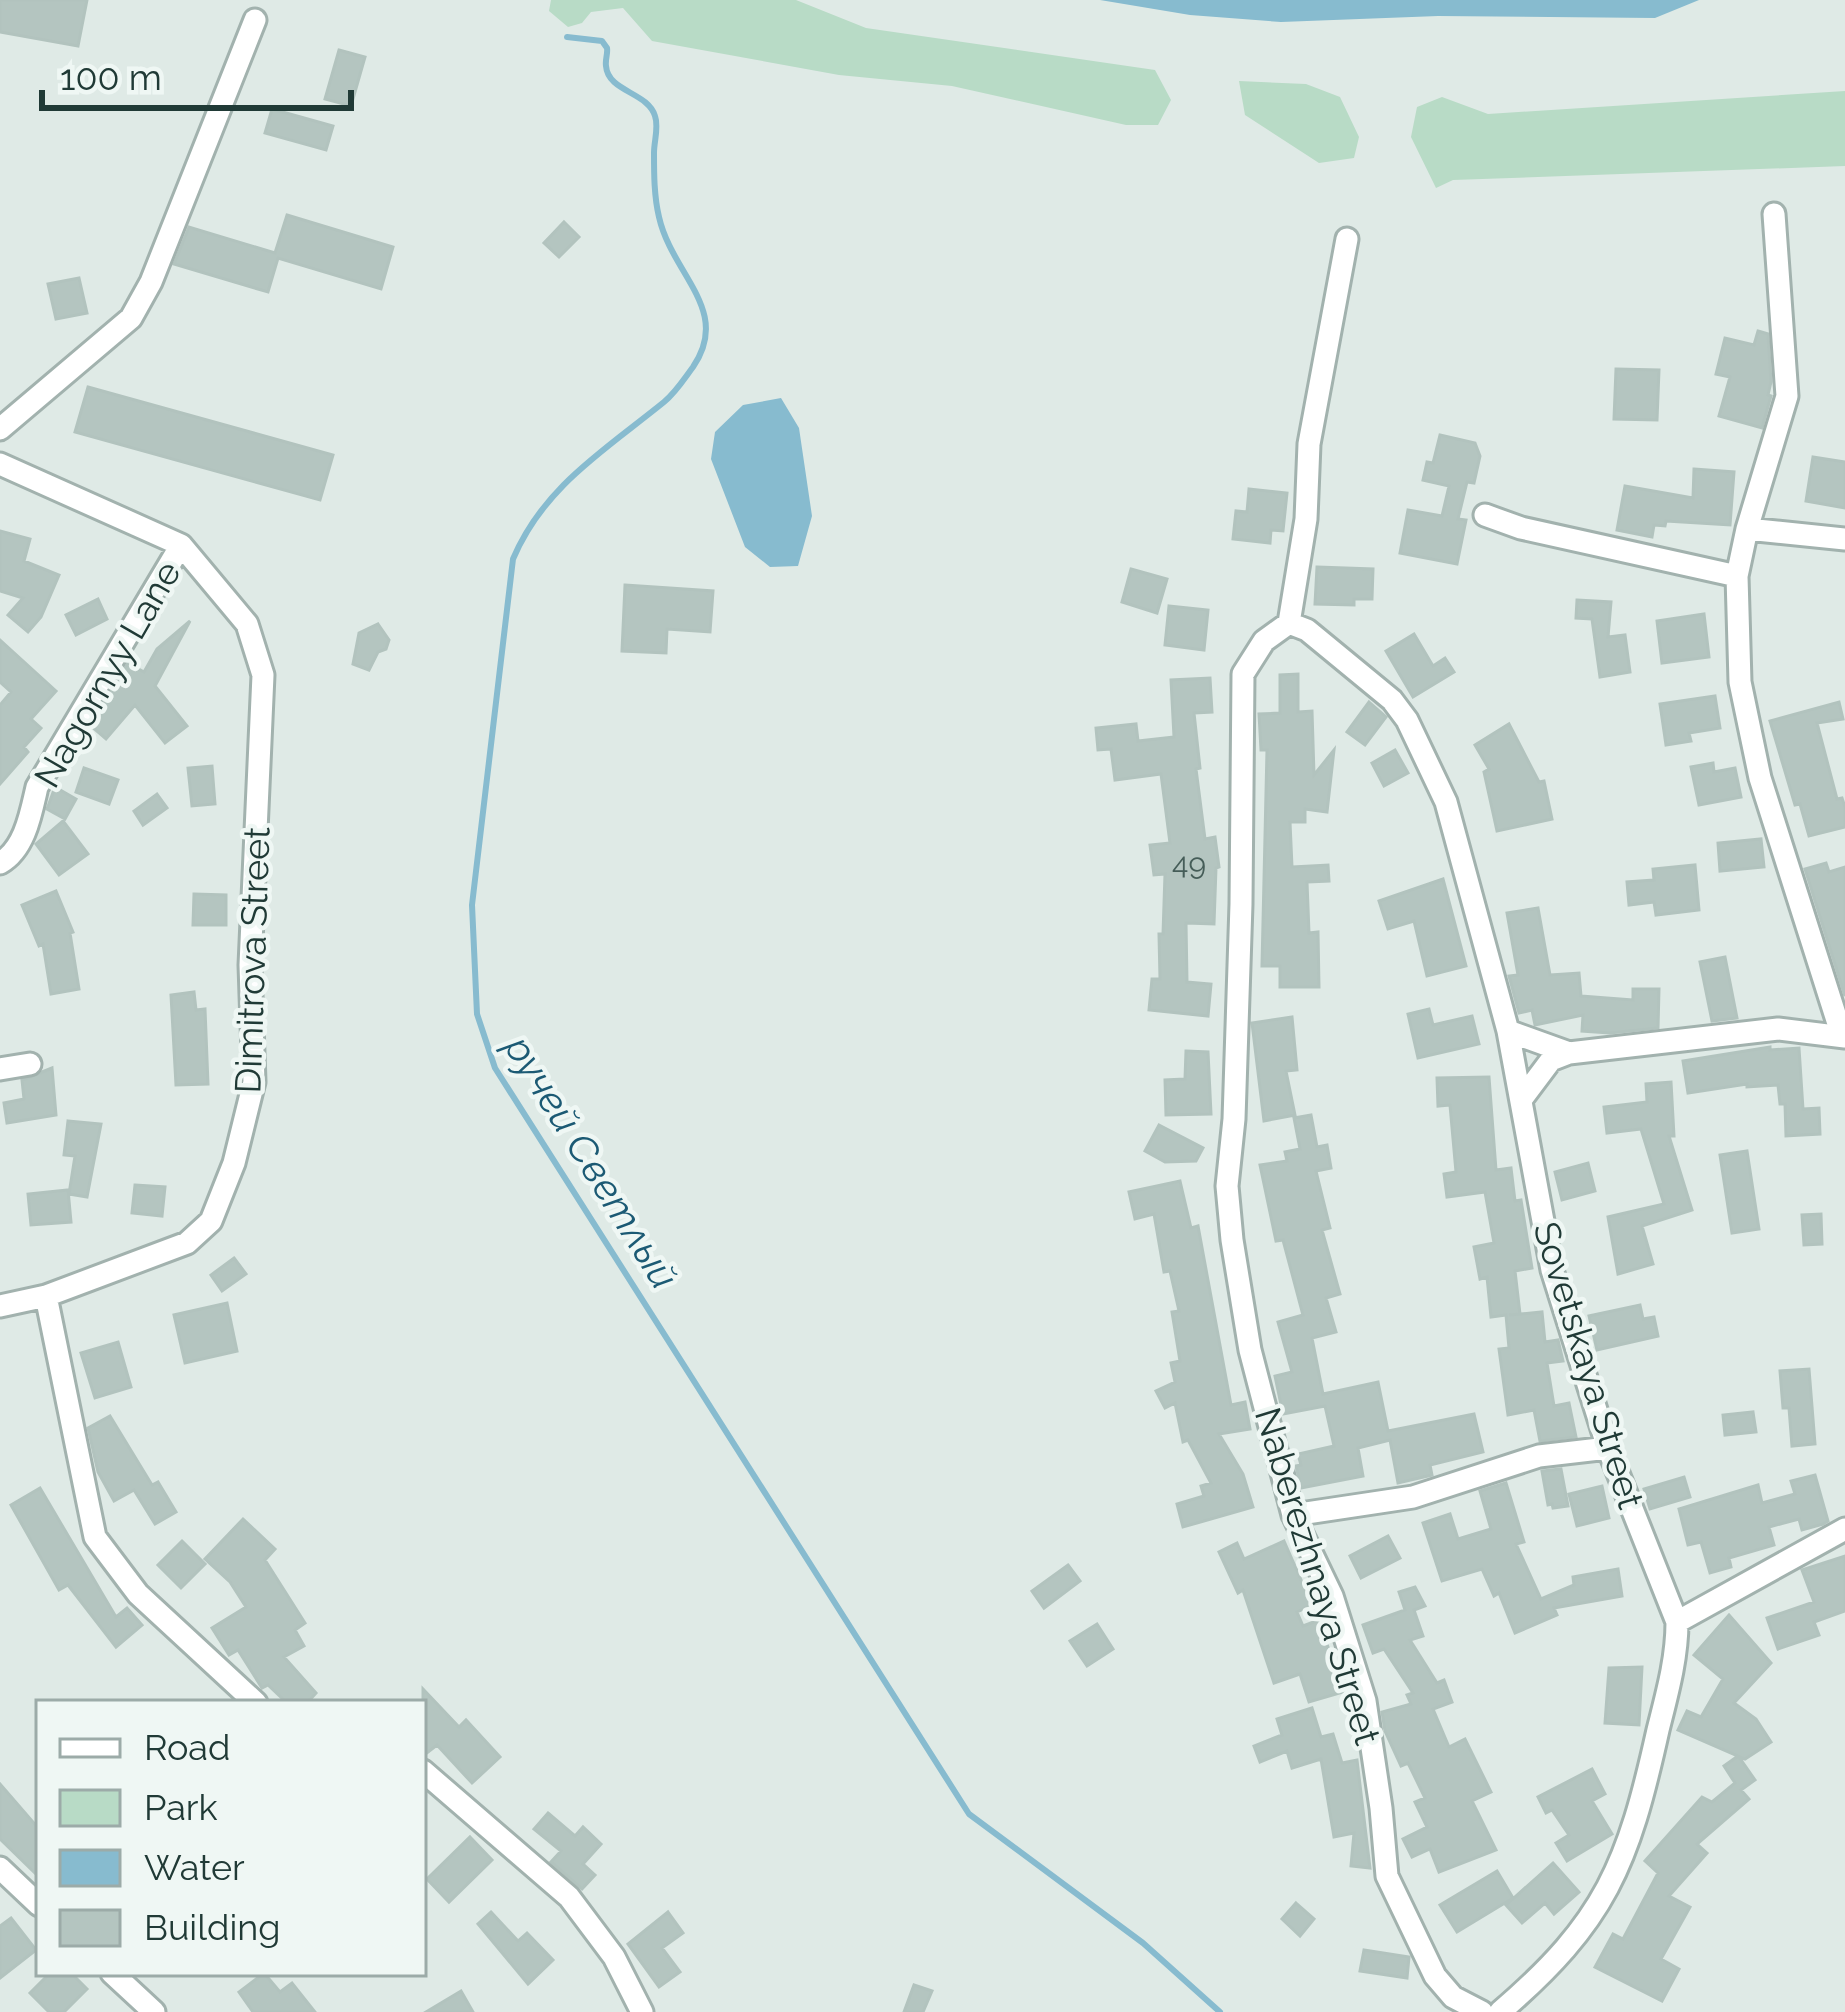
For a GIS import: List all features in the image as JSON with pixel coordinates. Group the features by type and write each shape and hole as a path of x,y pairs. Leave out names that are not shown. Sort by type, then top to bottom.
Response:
{"street":[{"path":"0,429 131,318 151,282 255,20"},
{"path":"1521,1100 1551,1060 1569,1053 1778,1029 1844,1037 1760,778 1740,682 1737,576 1787,396 1774,214"},
{"path":"1288,623 1306,519 1309,444 1347,239"},
{"name":"Dimitrova Street","path":"0,464 182,545 247,624 263,675 250,965 254,1082 234,1162 211,1220 187,1243 46,1296"},
{"path":"1485,515 1522,528 1737,576"},
{"path":"1747,529 1845,539"},
{"name":"Nagornyy Lane","path":"0,863 8,859 27,827 37,787 182,545"},
{"name":"Sovetskaya Street","path":"1288,623 1307,631 1367,676 1407,720 1457,832 1508,1031 1552,1270 1608,1448 1677,1622 1677,1648 1653,1755 1623,1858 1580,1935 1551,1968 1500,2012"},
{"name":"Naberezhnaya Street","path":"1288,623 1264,641 1243,674 1241,904 1227,1186 1250,1350 1293,1515 1332,1596 1365,1701 1387,1876 1435,1976 1453,1997 1482,2012"},
{"path":"1508,1031 1569,1053"},
{"path":"0,1069 30,1064"},
{"path":"0,1306 46,1296 95,1537 138,1594 253,1700"},
{"path":"1293,1515 1413,1497 1539,1456 1608,1448"},
{"path":"1677,1622 1845,1529"},
{"path":"426,1774 569,1897 614,1957 642,2012"},
{"path":"0,1868 36,1902"},
{"path":"115,1976 154,2012"}],"green space":[{"path":"551,0 796,0 866,28 1155,70 1171,100 1158,125 1126,125 952,86 839,75 652,41 623,8 591,12 582,23 568,27 549,11"},
{"path":"1239,81 1306,84 1340,97 1359,137 1354,158 1319,163 1245,115"},
{"path":"1845,91 1845,166 1453,180 1436,188 1411,137 1417,107 1442,97 1488,114"}],"water":[{"path":"1100,0 1699,0 1655,18 1438,16 1281,22 1190,15"},
{"path":"781,398 799,428 812,516 798,566 770,567 745,547 711,459 715,432 743,405"}],"building":[{"path":"0,0 87,0 78,46 0,32"},
{"path":"339,50 365,57 351,106 325,99"},
{"path":"272,109 333,126 326,150 265,133"},
{"path":"287,215 393,247 381,289 278,258 268,292 174,264 189,227 275,253"},
{"path":"564,222 579,237 559,257 544,243"},
{"path":"79,278 87,313 56,319 48,284"},
{"path":"1758,331 1768,334 1771,382 1762,428 1719,416 1730,377 1716,374 1725,338 1754,345"},
{"path":"1616,369 1659,370 1657,420 1614,419"},
{"path":"88,387 333,455 320,500 75,432"},
{"path":"1440,435 1475,443 1480,456 1474,483 1467,482 1458,519 1466,520 1457,564 1400,553 1408,510 1442,516 1449,486 1423,480"},
{"path":"1813,457 1845,462 1845,508 1806,501"},
{"path":"1694,469 1734,472 1730,525 1666,521 1665,526 1654,525 1652,537 1617,530 1625,486 1693,498"},
{"path":"1249,489 1287,493 1283,531 1271,530 1270,543 1233,539 1236,511 1247,512"},
{"path":"0,531 30,539 24,561 59,575 41,617 28,632 8,615 23,598 0,591"},
{"path":"1317,567 1373,569 1372,599 1354,599 1354,605 1315,604"},
{"path":"1131,569 1167,579 1157,613 1122,602"},
{"path":"625,585 713,591 710,632 667,629 666,653 622,651"},
{"path":"98,599 107,619 76,635 66,615"},
{"path":"1577,600 1611,602 1608,637 1625,635 1630,672 1600,677 1592,619 1576,618"},
{"path":"1169,606 1208,610 1204,650 1165,645"},
{"path":"1704,614 1709,657 1662,663 1657,621"},
{"path":"190,621 155,686 187,726 165,743 135,705 106,739 91,726 128,663 144,672 157,649"},
{"path":"378,624 389,640 386,649 378,652 369,670 353,664 359,633"},
{"path":"1414,634 1433,666 1445,658 1454,672 1413,697 1386,651"},
{"path":"0,640 56,691 31,719 41,728 24,747 28,752 0,784 0,705 11,692 0,682"},
{"path":"1298,674 1298,712 1312,711 1314,775 1334,750 1327,812 1305,809 1305,822 1290,822 1292,867 1328,865 1329,881 1307,882 1309,933 1318,932 1319,987 1280,987 1280,966 1262,966 1267,750 1261,750 1259,714 1280,713 1280,675"},
{"path":"1210,678 1212,712 1194,713 1205,839 1215,837 1219,867 1214,924 1186,923 1187,982 1211,984 1208,1016 1149,1010 1152,979 1160,979 1165,874 1154,875 1150,845 1170,843 1161,774 1115,780 1111,749 1098,750 1096,728 1136,724 1138,741 1174,737 1171,680"},
{"path":"1715,696 1720,728 1689,733 1691,741 1666,745 1660,704"},
{"path":"1369,702 1386,717 1365,745 1347,732"},
{"path":"1839,702 1843,719 1817,723 1837,799 1842,798 1845,807 1845,827 1809,836 1770,721"},
{"path":"1509,724 1539,782 1544,781 1552,819 1497,831 1484,772 1489,769 1475,745"},
{"path":"1395,750 1408,773 1384,786 1372,763"},
{"path":"1713,763 1714,772 1735,768 1741,797 1699,805 1691,767"},
{"path":"212,766 215,804 192,806 188,768"},
{"path":"84,768 118,780 109,804 76,792"},
{"path":"55,787 76,799 65,819 47,809"},
{"path":"157,794 167,808 143,825 134,811"},
{"path":"63,821 88,854 59,875 36,844"},
{"path":"1761,839 1764,867 1720,871 1718,843"},
{"path":"1826,863 1829,872 1845,867 1845,996 1805,869"},
{"path":"1695,865 1699,910 1656,915 1654,902 1629,905 1627,882 1654,880 1653,869"},
{"path":"1443,879 1466,966 1427,976 1414,921 1388,929 1379,901"},
{"path":"56,891 73,932 79,989 51,994 43,944 39,946 22,905"},
{"path":"194,894 226,895 226,925 193,925"},
{"path":"1538,908 1550,975 1579,973 1581,996 1633,1000 1633,989 1659,989 1658,1028 1582,1031 1583,1015 1535,1025 1532,1010 1519,1013 1509,976 1518,975 1507,913"},
{"path":"1725,957 1737,1018 1712,1021 1700,962"},
{"path":"194,992 196,1010 205,1009 208,1084 176,1085 171,995"},
{"path":"1429,1009 1433,1025 1472,1016 1479,1044 1418,1058 1408,1014"},
{"path":"1292,1017 1297,1070 1286,1071 1295,1115 1264,1121 1252,1023"},
{"path":"1770,1047 1799,1048 1803,1109 1819,1108 1820,1134 1786,1136 1785,1104 1780,1104 1778,1085 1747,1084 1688,1093 1683,1061"},
{"path":"1186,1051 1208,1052 1211,1114 1166,1115 1165,1080 1185,1079"},
{"path":"52,1068 56,1115 7,1123 4,1103 24,1099 22,1080"},
{"path":"1489,1077 1496,1170 1511,1168 1532,1268 1515,1271 1520,1314 1542,1312 1545,1342 1558,1340 1563,1361 1547,1363 1554,1406 1569,1403 1576,1437 1540,1441 1534,1410 1508,1415 1499,1349 1509,1348 1506,1315 1491,1317 1487,1277 1480,1279 1474,1247 1494,1243 1485,1192 1447,1197 1444,1174 1456,1172 1450,1105 1438,1106 1437,1078"},
{"path":"1671,1082 1674,1136 1669,1136 1692,1210 1642,1226 1653,1264 1618,1274 1608,1217 1664,1204 1641,1129 1607,1133 1604,1107 1647,1102 1646,1084"},
{"path":"1311,1115 1317,1147 1327,1145 1331,1168 1316,1171 1330,1228 1322,1230 1340,1294 1326,1298 1336,1332 1312,1338 1323,1394 1378,1382 1388,1431 1474,1414 1483,1452 1430,1465 1432,1475 1398,1483 1390,1440 1358,1448 1363,1476 1301,1488 1298,1454 1334,1446 1325,1406 1283,1414 1275,1376 1292,1372 1278,1322 1303,1315 1283,1240 1276,1241 1260,1165 1287,1161 1285,1152 1300,1149 1294,1118"},
{"path":"68,1121 101,1124 87,1197 69,1194 75,1156 64,1155"},
{"path":"1159,1125 1203,1148 1196,1161 1165,1162 1145,1151"},
{"path":"1747,1151 1759,1229 1732,1233 1720,1155"},
{"path":"1588,1163 1595,1191 1562,1200 1555,1172"},
{"path":"1180,1181 1191,1228 1198,1226 1231,1405 1245,1402 1250,1429 1219,1434 1243,1474 1253,1507 1183,1527 1177,1504 1204,1496 1201,1486 1211,1483 1188,1440 1183,1442 1175,1403 1165,1408 1156,1391 1175,1382 1171,1363 1180,1361 1172,1312 1179,1311 1170,1271 1164,1272 1154,1214 1135,1219 1129,1192"},
{"path":"135,1185 165,1187 162,1216 132,1213"},
{"path":"68,1190 71,1222 31,1225 28,1194"},
{"path":"1821,1214 1822,1244 1804,1245 1802,1215"},
{"path":"234,1258 246,1274 222,1291 211,1275"},
{"path":"227,1303 237,1351 185,1363 174,1315"},
{"path":"1640,1305 1643,1319 1654,1317 1658,1336 1597,1350 1589,1316"},
{"path":"118,1342 131,1387 95,1398 81,1353"},
{"path":"1809,1369 1815,1444 1792,1446 1780,1371"},
{"path":"1753,1412 1756,1432 1725,1435 1723,1415"},
{"path":"110,1416 152,1485 158,1482 176,1512 155,1524 134,1490 114,1501 98,1472 88,1428"},
{"path":"1561,1469 1568,1506 1553,1508 1548,1505 1542,1471"},
{"path":"1815,1475 1828,1521 1823,1524 1802,1530 1799,1519 1769,1527 1774,1545 1729,1558 1731,1567 1710,1573 1701,1542 1688,1545 1679,1509 1758,1485 1762,1503 1795,1494 1791,1481"},
{"path":"1684,1477 1690,1497 1650,1509 1644,1489"},
{"path":"1506,1483 1524,1542 1516,1544 1541,1599 1574,1585 1573,1577 1618,1569 1622,1596 1554,1608 1557,1615 1515,1633 1499,1593 1494,1596 1482,1569 1442,1581 1423,1523 1450,1514 1458,1539 1491,1529 1480,1491"},
{"path":"1602,1486 1609,1518 1577,1526 1569,1494"},
{"path":"40,1488 116,1617 127,1608 142,1625 116,1647 68,1585 59,1590 11,1505"},
{"path":"243,1519 275,1549 265,1560 305,1623 295,1630 304,1646 284,1657 316,1693 310,1700 284,1700 268,1685 262,1688 238,1650 229,1655 212,1628 246,1607 230,1582 205,1559"},
{"path":"1388,1536 1400,1558 1361,1578 1350,1556"},
{"path":"182,1541 205,1564 181,1588 158,1565"},
{"path":"1284,1541 1312,1605 1297,1612 1303,1626 1319,1620 1343,1692 1309,1702 1300,1674 1274,1683 1243,1590 1238,1593 1219,1552 1237,1543 1244,1559"},
{"path":"1845,1556 1845,1611 1814,1622 1819,1635 1778,1649 1767,1618 1814,1602 1802,1570"},
{"path":"1068,1565 1080,1581 1044,1608 1032,1591"},
{"path":"1415,1587 1425,1606 1414,1610 1423,1636 1410,1640 1437,1683 1444,1680 1452,1702 1433,1709 1449,1747 1465,1739 1491,1792 1472,1801 1496,1850 1439,1872 1430,1849 1412,1857 1403,1839 1427,1827 1415,1802 1425,1798 1408,1763 1401,1766 1382,1712 1411,1704 1407,1695 1413,1693 1384,1649 1373,1653 1363,1625 1405,1610 1399,1592"},
{"path":"1729,1615 1771,1663 1734,1703 1756,1719 1771,1742 1745,1759 1739,1757 1755,1780 1741,1790 1749,1799 1697,1844 1707,1853 1669,1896 1690,1907 1661,1959 1679,1969 1662,2001 1595,1967 1613,1934 1623,1939 1658,1873 1645,1861 1702,1797 1712,1802 1735,1783 1724,1766 1738,1756 1678,1730 1687,1711 1701,1717 1723,1679 1694,1655"},
{"path":"1097,1624 1113,1649 1087,1666 1070,1641"},
{"path":"1642,1667 1639,1725 1605,1723 1609,1668"},
{"path":"423,1689 459,1727 466,1720 500,1757 472,1783 437,1745 426,1754"},
{"path":"1312,1708 1321,1737 1333,1734 1342,1763 1357,1760 1370,1868 1351,1866 1354,1833 1334,1837 1321,1759 1292,1768 1287,1751 1260,1762 1254,1746 1282,1735 1277,1719"},
{"path":"1592,1769 1605,1794 1592,1801 1612,1834 1567,1861 1556,1843 1569,1835 1552,1810 1546,1813 1538,1797"},
{"path":"0,1784 36,1826 36,1874 0,1839"},
{"path":"548,1813 575,1836 583,1827 601,1844 583,1864 595,1875 582,1889 551,1862 561,1851 534,1829"},
{"path":"470,1837 492,1860 449,1902 427,1879"},
{"path":"1553,1863 1579,1892 1554,1914 1545,1903 1522,1923 1506,1905"},
{"path":"1497,1871 1513,1898 1457,1932 1440,1905"},
{"path":"1296,1903 1314,1919 1300,1936 1282,1919"},
{"path":"491,1912 518,1941 527,1933 553,1960 528,1984 478,1924"},
{"path":"668,1912 683,1933 662,1948 680,1972 659,1987 628,1944"},
{"path":"11,1918 36,1950 0,1978 0,1926"},
{"path":"1364,1950 1409,1957 1407,1978 1360,1971"},
{"path":"47,1976 74,1976 87,1989 64,2012 49,2012 30,1993"},
{"path":"267,1976 280,1992 292,1983 315,2012 253,2012 239,1992"},
{"path":"914,1985 932,1991 923,2012 904,2012"},
{"path":"461,1991 473,2012 426,2012"}],"waterway":[{"name":"ручей Светлый","path":"567,37 602,41 607,48 608,75 645,102 655,116 659,217 696,292 706,328 703,347 676,390 559,490 541,510 513,559 472,905 477,1014 495,1068 969,1814 1143,1943 1220,2012"}]}
